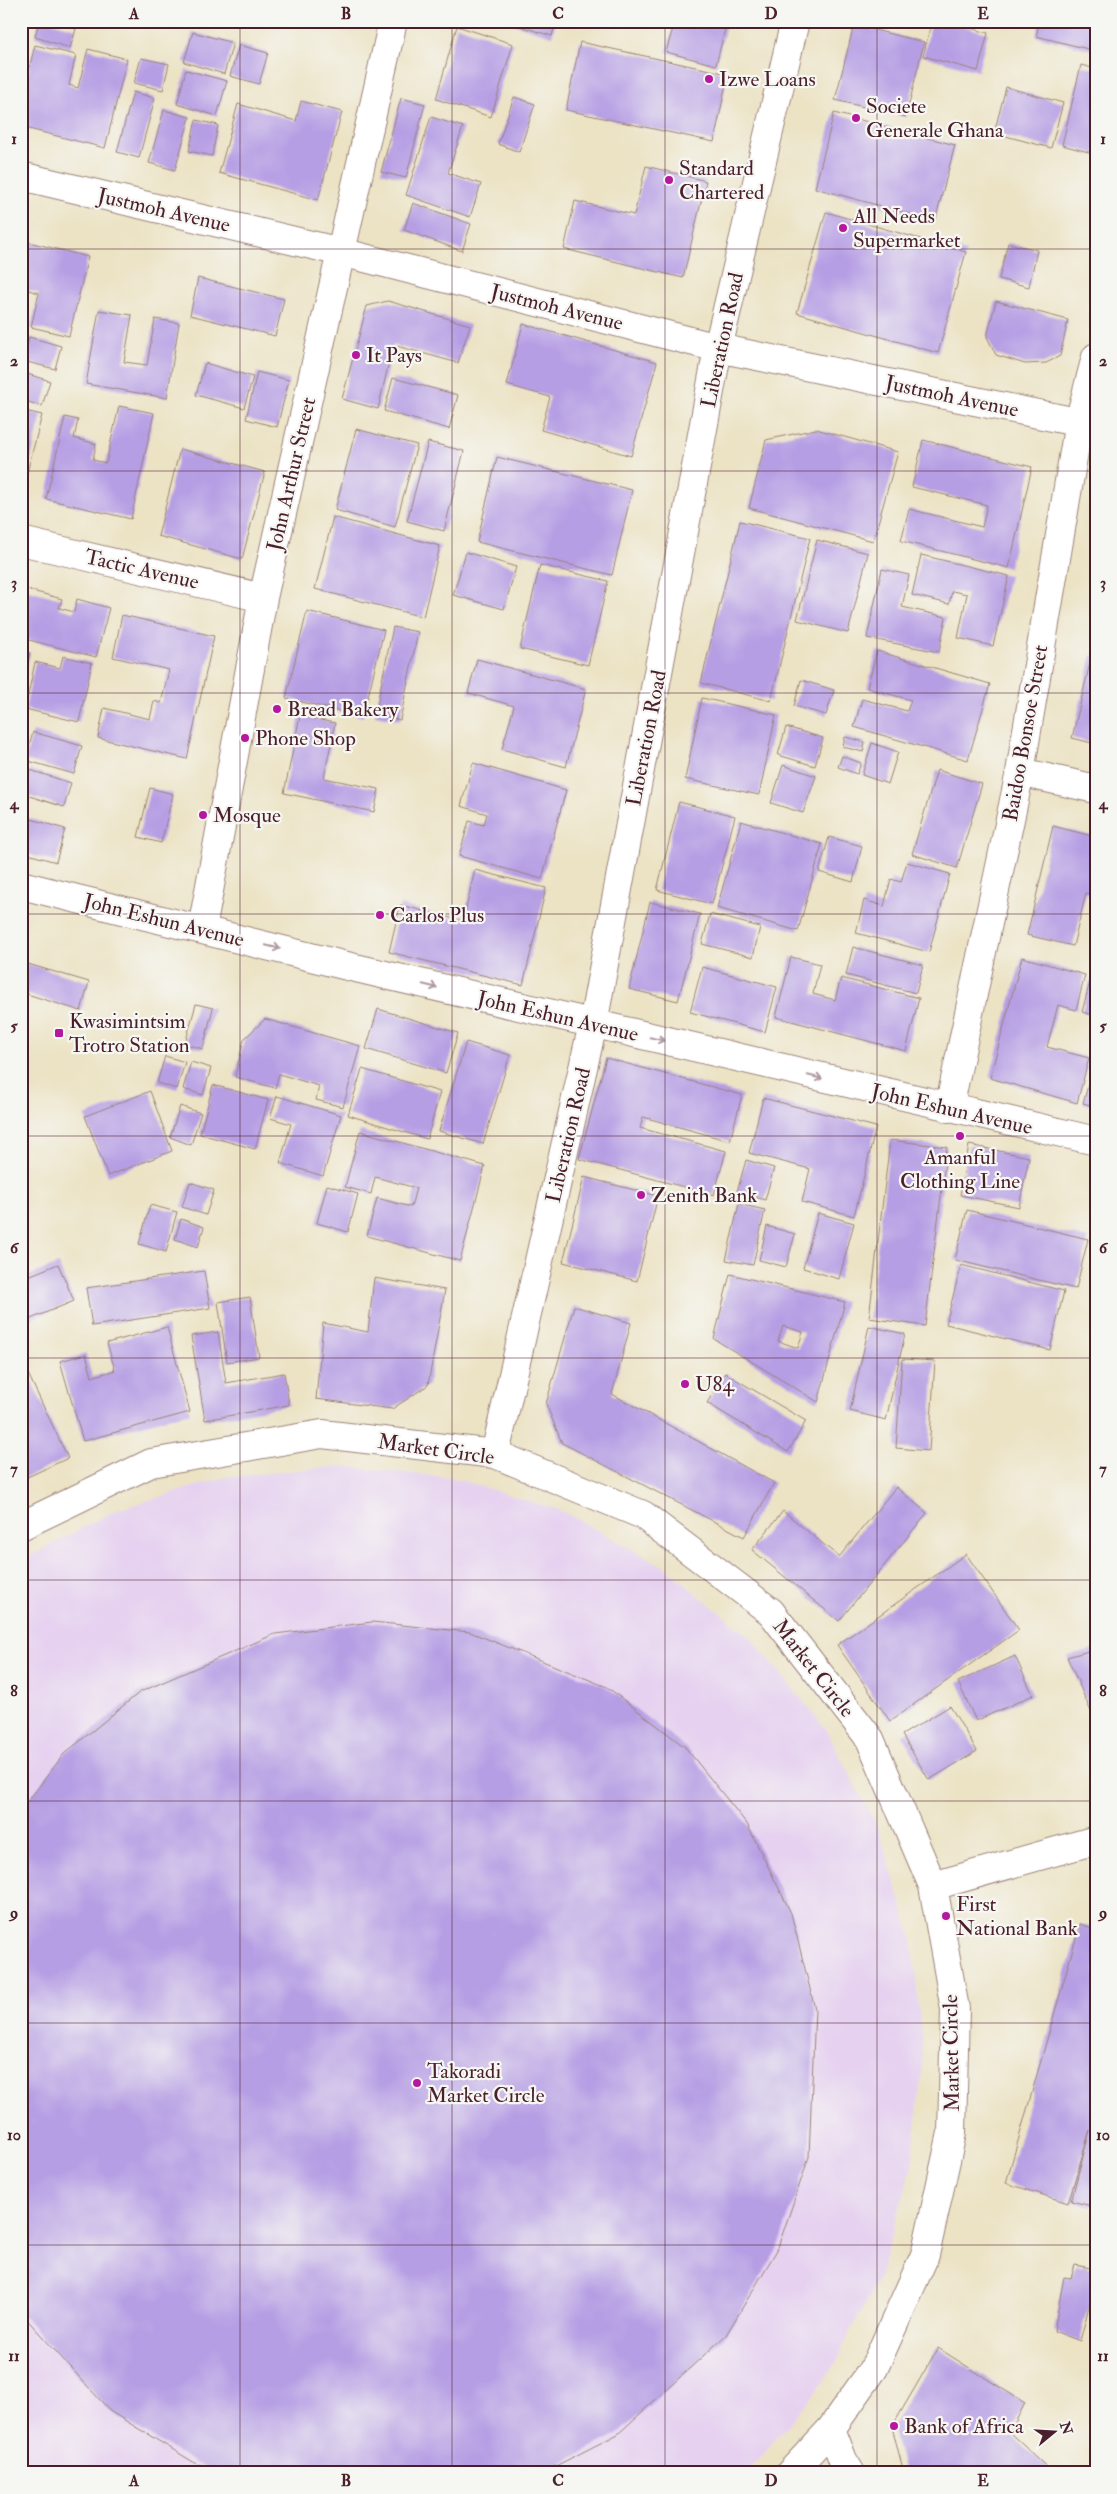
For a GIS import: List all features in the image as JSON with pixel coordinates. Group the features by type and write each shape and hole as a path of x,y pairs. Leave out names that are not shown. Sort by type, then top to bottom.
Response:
{"street":[{"name":"John Arthur Street","path":"202,929 263,598 393,21"},
{"name":"Liberation Road","path":"495,1454 593,1024 718,348 795,21"},
{"name":"Justmoh Avenue","path":"21,176 341,252 718,348 1087,424"},
{"name":"Baidoo Bonsoe Street","path":"949,1108 1020,772 1087,424 1096,357"},
{"name":"Tactic Avenue","path":"21,541 263,598"},
{"path":"1020,772 1096,789"},
{"name":"John Eshun Avenue","path":"21,885 593,1024 1096,1141"},
{"name":"Market Circle","path":"21,1526 151,1463 322,1434 495,1454 643,1515 771,1612 870,1739 933,1886 955,2008 952,2133 925,2255 874,2368 831,2429 790,2473"},
{"path":"933,1886 1096,1840"},
{"path":"831,2429 842,2460 851,2473"}],"shaded area":[{"name":"Takoradi Market Circle","path":"339,1466 453,1478 562,1511 663,1566 752,1639 825,1728 879,1830 912,1939 923,2054 912,2168 879,2278 826,2379 747,2473 21,2473 21,1561 116,1510 226,1477"}],"building":[{"path":"21,21 29,21 22,51 21,51"},
{"path":"39,21 49,21 76,29 70,48 35,37"},
{"path":"503,21 556,21 552,36"},
{"path":"651,21 727,21 716,65 666,52 673,28"},
{"path":"932,21 945,21 988,33 978,71 923,56"},
{"path":"1040,21 1096,21 1096,51 1036,36"},
{"path":"854,25 924,42 906,117 835,100"},
{"path":"457,26 513,44 491,117 436,99"},
{"path":"193,32 233,43 224,74 184,62"},
{"path":"580,42 728,74 714,142 566,110"},
{"path":"35,45 76,55 69,85 78,88 88,49 127,59 105,148 21,127 21,101"},
{"path":"239,45 268,53 259,84 230,76"},
{"path":"141,58 169,64 163,90 134,83"},
{"path":"1081,65 1096,69 1096,154 1062,145"},
{"path":"186,70 227,81 217,116 177,104"},
{"path":"1006,87 1063,103 1051,148 994,133"},
{"path":"133,92 155,98 139,158 117,152"},
{"path":"514,97 535,104 519,152 498,144"},
{"path":"401,98 425,104 406,178 381,172"},
{"path":"301,101 342,112 318,200 219,173 238,104 296,121"},
{"path":"164,110 190,117 175,170 149,163"},
{"path":"834,113 955,145 935,221 815,188"},
{"path":"431,117 463,127 448,173 481,184 470,217 406,195"},
{"path":"196,120 218,125 212,156 189,151"},
{"path":"646,166 706,181 683,278 564,249 575,201 634,215"},
{"path":"413,203 471,224 462,251 404,230"},
{"path":"826,212 966,252 938,353 797,313"},
{"path":"21,240 88,257 69,336 31,327 39,293 25,289 21,302"},
{"path":"1008,243 1037,250 1029,287 999,279"},
{"path":"198,278 284,299 275,336 190,315"},
{"path":"388,301 470,325 458,363 393,345 378,409 342,399 367,306"},
{"path":"996,301 1068,320 1060,356 1046,363 1025,364 996,355 987,337"},
{"path":"99,310 132,315 124,362 147,365 155,319 179,323 167,398 86,384"},
{"path":"523,324 657,362 631,456 541,430 550,397 507,385"},
{"path":"29,337 61,346 55,369 23,361"},
{"path":"205,363 253,377 244,408 196,395"},
{"path":"21,372 50,381 42,406 21,400"},
{"path":"257,372 289,380 277,427 246,419"},
{"path":"393,378 458,395 449,429 384,411"},
{"path":"119,406 154,413 131,519 46,499 65,417 78,420 74,438 96,444 93,460 106,463"},
{"path":"21,410 42,415 23,488 21,488"},
{"path":"356,429 417,445 395,527 335,510"},
{"path":"816,429 898,452 873,541 749,508 766,440"},
{"path":"923,440 1032,467 1009,568 901,541 909,509 982,527 987,505 912,487"},
{"path":"428,442 464,451 444,531 407,521"},
{"path":"180,449 265,472 242,559 158,536"},
{"path":"497,457 632,490 612,575 477,542"},
{"path":"333,517 440,546 423,617 315,589"},
{"path":"740,521 810,538 771,701 701,683"},
{"path":"817,540 868,553 848,633 797,620"},
{"path":"466,552 516,567 504,609 453,595"},
{"path":"921,555 1009,576 993,646 958,638 967,594 952,591 949,604 912,595"},
{"path":"540,565 608,581 588,665 520,649"},
{"path":"882,569 909,575 902,607 946,617 939,652 867,638"},
{"path":"21,588 62,599 59,608 74,612 77,599 109,608 96,657 21,638"},
{"path":"307,611 384,630 363,717 286,698"},
{"path":"122,615 214,636 187,759 98,738 104,708 150,719 154,701 161,703 169,670 113,657"},
{"path":"393,627 418,632 400,720 375,715"},
{"path":"21,650 30,653 22,684 21,683"},
{"path":"877,651 990,684 968,760 854,727 862,699 907,711 911,700 867,688"},
{"path":"1092,655 1096,656 1096,744 1072,738"},
{"path":"63,656 92,663 79,722 25,709 35,662 60,668"},
{"path":"477,659 586,689 566,767 502,749 514,706 468,693"},
{"path":"801,680 834,690 826,715 794,706"},
{"path":"702,698 776,715 759,795 685,779"},
{"path":"300,716 335,723 324,778 379,789 374,812 284,793"},
{"path":"786,727 823,738 815,766 778,755"},
{"path":"33,732 82,746 74,774 25,760"},
{"path":"845,737 865,742 863,752 843,747"},
{"path":"872,743 898,752 888,784 862,775"},
{"path":"842,756 861,763 857,774 838,767"},
{"path":"473,763 566,790 542,879 459,856 469,821 484,825 487,814 461,806"},
{"path":"783,765 816,776 803,813 771,803"},
{"path":"30,770 71,783 64,807 23,794"},
{"path":"937,770 982,784 957,868 912,854"},
{"path":"150,788 173,794 161,843 138,837"},
{"path":"679,802 735,816 712,904 657,890"},
{"path":"21,816 65,829 56,862 21,852"},
{"path":"741,821 822,844 798,931 717,908"},
{"path":"1053,826 1096,837 1096,895 1086,893 1073,946 1027,935"},
{"path":"829,837 862,846 853,882 819,872"},
{"path":"907,862 950,874 929,952 856,933 864,900 884,906 891,879 901,882"},
{"path":"475,870 546,888 523,985 389,952 400,905 463,921"},
{"path":"650,902 700,914 678,1001 629,989"},
{"path":"710,914 760,927 753,957 702,944"},
{"path":"1096,926 1096,944 1091,943"},
{"path":"853,947 923,965 916,993 846,975"},
{"path":"791,957 820,964 813,994 835,1000 841,978 919,998 906,1051 776,1017"},
{"path":"1022,957 1085,975 1076,1010 1058,1005 1047,1047 1089,1058 1077,1103 990,1078"},
{"path":"21,962 89,982 81,1011 27,994 21,1011"},
{"path":"702,967 777,987 765,1032 690,1012"},
{"path":"1091,978 1096,979 1096,1016 1082,1012"},
{"path":"196,1004 213,1008 203,1049 185,1044"},
{"path":"378,1009 458,1033 446,1073 366,1049"},
{"path":"265,1019 360,1046 343,1107 316,1100 319,1086 279,1074 275,1088 235,1077 244,1039"},
{"path":"466,1042 510,1055 483,1144 439,1131"},
{"path":"165,1056 185,1062 177,1089 157,1083"},
{"path":"606,1058 742,1095 730,1141 643,1117 640,1128 726,1151 714,1195 579,1159"},
{"path":"1096,1058 1096,1107 1083,1103"},
{"path":"191,1062 211,1068 203,1095 183,1089"},
{"path":"362,1069 440,1092 427,1139 348,1115"},
{"path":"213,1085 268,1100 255,1149 200,1134"},
{"path":"150,1091 172,1151 108,1176 85,1116"},
{"path":"277,1096 341,1115 323,1176 280,1163 291,1124 270,1118"},
{"path":"763,1098 876,1127 854,1216 802,1202 810,1169 749,1153"},
{"path":"180,1106 201,1113 191,1145 170,1137"},
{"path":"360,1131 485,1166 460,1261 367,1236 377,1198 411,1207 416,1188 375,1177 371,1194 345,1187"},
{"path":"890,1140 947,1147 925,1326 869,1318"},
{"path":"969,1145 1029,1157 1019,1207 960,1195"},
{"path":"746,1160 774,1168 765,1200 737,1192"},
{"path":"584,1177 658,1196 637,1281 563,1262"},
{"path":"190,1182 214,1190 206,1215 182,1207"},
{"path":"327,1185 358,1194 348,1232 317,1223"},
{"path":"739,1204 765,1210 753,1265 726,1260"},
{"path":"150,1205 177,1212 166,1252 139,1244"},
{"path":"967,1210 1088,1239 1076,1289 955,1260"},
{"path":"818,1213 854,1223 839,1279 803,1268"},
{"path":"181,1219 204,1227 198,1247 175,1239"},
{"path":"767,1226 795,1234 786,1267 759,1260"},
{"path":"58,1264 74,1301 21,1323 21,1279"},
{"path":"961,1265 1064,1291 1050,1350 946,1324"},
{"path":"204,1271 210,1308 92,1326 86,1288"},
{"path":"730,1274 845,1302 818,1402 714,1339","holes":["783,1326 803,1332 798,1348 778,1341"]},
{"path":"374,1278 445,1290 428,1385 392,1409 316,1399 323,1323 368,1332"},
{"path":"250,1297 259,1357 227,1362 218,1302"},
{"path":"574,1306 631,1323 612,1394 774,1483 744,1537 562,1443 546,1404"},
{"path":"869,1326 905,1334 886,1420 850,1411"},
{"path":"167,1327 190,1412 83,1441 60,1361 86,1354 92,1377 115,1370 107,1343"},
{"path":"218,1332 226,1383 284,1373 289,1405 205,1420 191,1336"},
{"path":"21,1359 68,1458 21,1480"},
{"path":"902,1359 935,1361 929,1451 896,1448"},
{"path":"725,1373 806,1421 788,1452 707,1403"},
{"path":"896,1487 927,1513 839,1621 752,1550 783,1511 839,1557"},
{"path":"966,1554 1019,1630 890,1721 837,1645"},
{"name":"Takoradi Market Circle","path":"372,1622 470,1632 607,1687 685,1747 747,1824 791,1913 815,2009 809,2157 777,2250 726,2335 618,2434 542,2473 223,2473 195,2463 111,2412 21,2313 21,1810 64,1754 140,1692 275,1634"},
{"path":"1096,1649 1096,1723 1067,1657"},
{"path":"1015,1656 1033,1695 976,1721 958,1682"},
{"path":"950,1706 977,1751 929,1780 902,1735"},
{"path":"1080,1924 1096,1929 1096,2207 1071,2201 1090,2130 1068,2203 1006,2183"},
{"path":"1075,2265 1096,2269 1096,2280 1080,2341 1054,2331 1064,2277 1071,2278"},
{"path":"938,2348 1025,2403 1010,2433 1053,2473 904,2473 892,2427"}],"place":[{"name":"Izwe Loans","path":"709,79"},
{"name":"Societe Generale Ghana","path":"856,118"},
{"name":"Standard Chartered","path":"669,180"},
{"name":"All Needs Supermarket","path":"843,228"},
{"name":"It Pays","path":"356,355"},
{"name":"Bread Bakery","path":"277,709"},
{"name":"Phone Shop","path":"245,738"},
{"name":"Mosque","path":"203,815"},
{"name":"Carlos Plus","path":"380,915"},
{"name":"Kwasimintsim Trotro Station","path":"59,1033"},
{"name":"Amanful Clothing Line","path":"960,1136"},
{"name":"Zenith Bank","path":"641,1195"},
{"name":"U84","path":"685,1384"},
{"name":"First National Bank","path":"946,1916"},
{"name":"Takoradi Market Circle","path":"417,2083"},
{"name":"Bank of Africa","path":"894,2426"}]}
